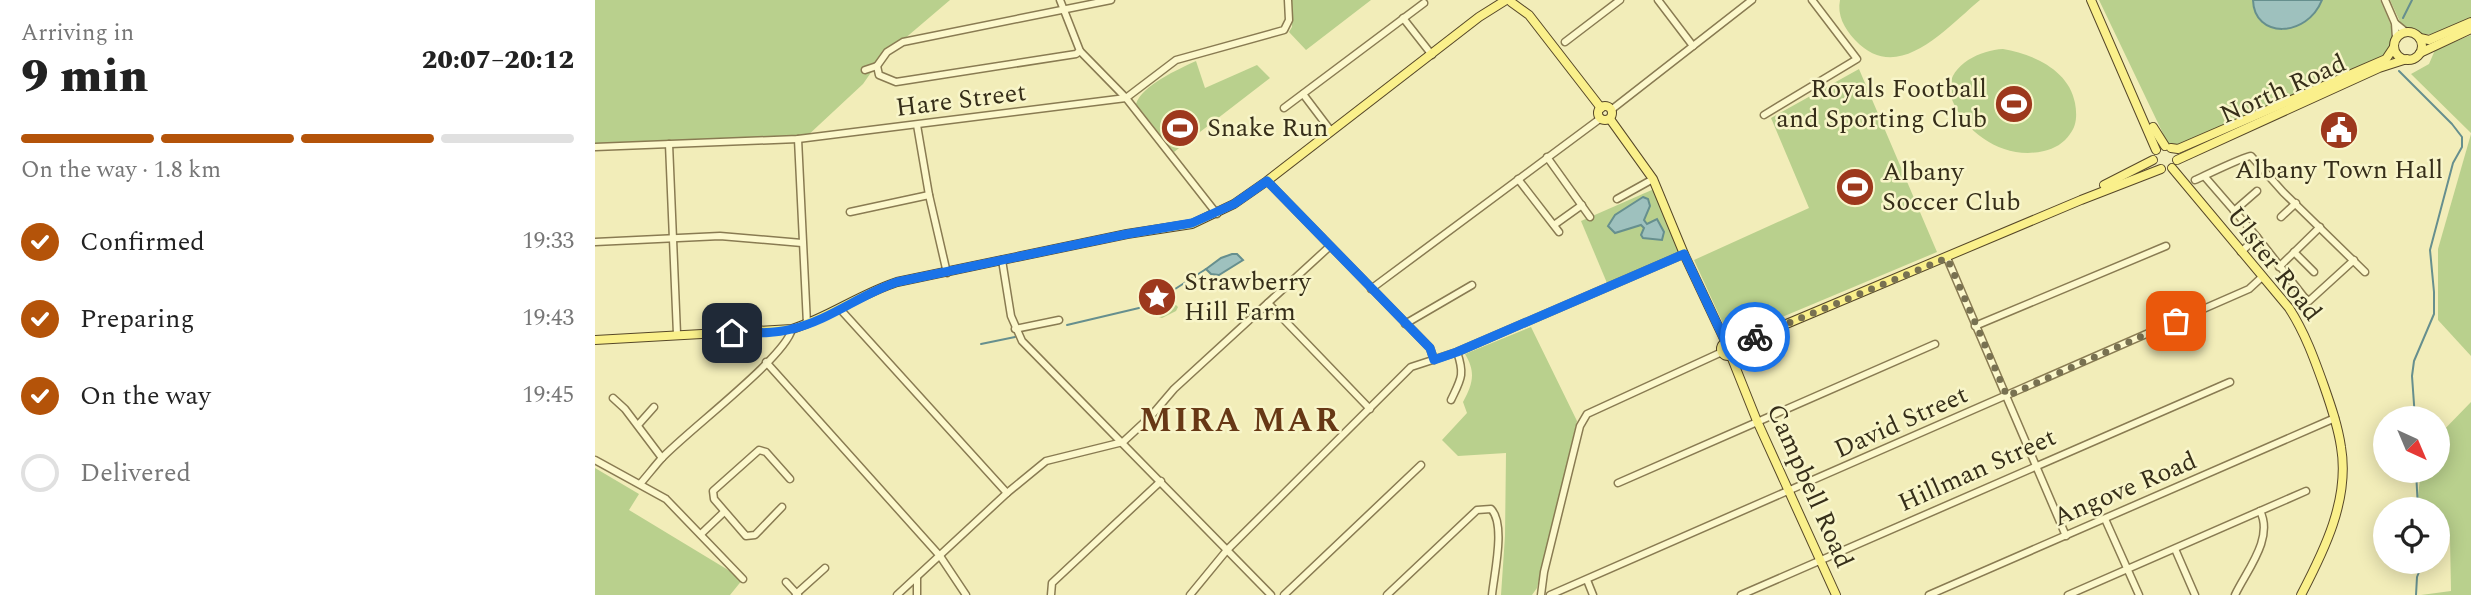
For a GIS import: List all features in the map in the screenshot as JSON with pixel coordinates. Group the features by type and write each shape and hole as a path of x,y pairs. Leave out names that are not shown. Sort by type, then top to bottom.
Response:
{"main road":[{"path":"595,340 677,334 759,333 792,329 840,309 877,289 1002,260 1192,223 1217,214 1267,181 1432,55 1479,17 1495,0"},
{"path":"1479,17 1512,0 1529,15 1601,108 1598,114 1607,116"},
{"path":"2091,0 2164,148"},
{"path":"2096,0 2164,148"},
{"path":"2471,22 2429,40 2420,38 2413,32 2406,32 2395,43 2398,56 2407,60 2413,59 2420,53 2471,29"},
{"path":"2420,38 2420,53"},
{"name":"North Road","path":"2164,148 2178,149 2386,59 2395,43"},
{"name":"North Road","path":"2161,169 2379,68 2407,60"},
{"name":"Campbell Road","path":"1607,116 1653,179 1757,421 1836,595"},
{"path":"2081,200 2153,160 2164,148"},
{"name":"Ulster Road","path":"2164,148 2176,154 2174,164 2305,333 2335,418 2342,450 2342,481 2338,503 2328,539 2301,595"},
{"path":"1728,349 2161,169 2153,160"}],"street":[{"path":"1060,0 1080,51 1126,98 1217,214"},
{"path":"865,70 877,66 887,52 903,42 1111,0"},
{"name":"Hare Street","path":"595,147 798,139 1126,98 1176,60 1284,30 1289,20 1288,0"},
{"path":"1565,41 1621,0"},
{"path":"1658,0 1693,46"},
{"path":"1371,289 1547,157 1607,116 1752,0"},
{"path":"1764,115 1857,59 1812,0"},
{"path":"2385,0 2395,23 2395,43"},
{"path":"1284,108 1423,3"},
{"path":"1403,18 1432,55"},
{"path":"2395,23 2406,32"},
{"path":"877,66 879,75 896,82 1076,54 1080,51"},
{"path":"1303,94 1331,131"},
{"path":"917,125 929,195 947,273"},
{"path":"798,139 807,324"},
{"path":"669,144 677,334"},
{"path":"2195,180 2248,155 2365,272"},
{"path":"1547,157 1590,217"},
{"path":"2205,177 2309,301 2354,260"},
{"path":"1518,179 1557,229 1582,205"},
{"path":"1617,199 1653,179"},
{"path":"1267,181 1430,348 1434,360"},
{"path":"2234,211 2257,191"},
{"path":"851,212 929,195"},
{"path":"2281,217 2295,203"},
{"path":"2279,267 2320,227"},
{"path":"595,242 720,236 802,243"},
{"path":"2241,252 2257,237"},
{"path":"1975,326 2167,246"},
{"path":"897,595 1046,460 1123,442 1151,416 1174,389 1329,247"},
{"path":"2294,252 2314,272"},
{"path":"1191,595 1227,550 1412,367 1457,352 1684,254"},
{"path":"1947,258 2066,536"},
{"path":"1002,260 1016,329 1023,341 1271,595"},
{"name":"David Street","path":"1550,595 2249,289 2262,277"},
{"path":"1405,324 1472,285"},
{"path":"1268,303 1370,409"},
{"path":"840,309 1007,493"},
{"path":"1016,329 1059,320"},
{"path":"640,484 661,458 767,362 790,338 792,329"},
{"path":"1618,483 1935,344"},
{"path":"1541,595 1544,572 1580,426 1587,414 1728,349"},
{"path":"1451,400 1463,374 1457,352"},
{"path":"767,362 940,556 966,595"},
{"name":"Hillman Street","path":"1741,595 2230,382"},
{"path":"613,398 638,425 661,458"},
{"path":"638,425 654,407"},
{"name":"Angove Road","path":"1929,595 2335,418"},
{"path":"782,507 755,535 746,536 714,499 713,491 759,450 766,452 790,479"},
{"path":"595,460 666,499 743,579"},
{"path":"1284,595 1421,465"},
{"path":"1051,595 1052,583 1161,481"},
{"path":"2068,595 2079,593 2127,569 2305,491"},
{"path":"1387,595 1477,510 1491,509 1495,512 1499,528 1492,595"},
{"path":"2235,595 2265,536 2264,519 2260,511"},
{"path":"701,534 724,512"},
{"path":"2105,519 2139,595"},
{"path":"2175,549 2195,595"},
{"path":"786,582 797,594 825,568"},
{"path":"916,578 917,595"},
{"path":"1587,580 1593,595"}],"green space":[{"path":"595,0 950,0 886,51 863,84 805,138 595,145"},
{"path":"1292,0 1371,0 1306,50 1289,32 1292,27"},
{"path":"1840,0 1980,0 1921,48 1904,55 1888,57 1871,53 1855,40 1841,16"},
{"path":"2099,0 2380,0 2390,22 2392,35 2383,57 2184,143 2169,146"},
{"path":"2390,0 2471,0 2471,19 2437,33 2412,31 2402,26"},
{"path":"2471,35 2471,133 2411,74 2429,64 2435,50"},
{"name":"Royals Football and Sporting Club","path":"2003,49 2048,65 2065,81 2071,91 2076,115 2072,131 2062,143 2044,151 2016,152 1990,143 1978,135 1960,114 1950,91 1951,80 1956,71 1982,53"},
{"name":"Snake Run","path":"1196,61 1205,88 1257,65 1270,78 1174,152 1136,104 1153,84"},
{"name":"Albany Soccer Club","path":"1859,69 1937,252 1730,339 1694,260 1809,208 1771,118"},
{"path":"2471,134 2471,356 2438,320 2438,249"},
{"path":"1654,189 1679,252 1607,283 1581,221"},
{"path":"1176,290 1173,302 1164,308 1176,305 1176,311 1162,318 1146,313 1145,307"},
{"path":"1531,327 1577,421 1537,588 1532,595 1501,595 1506,453 1458,456 1442,440 1467,413 1463,402 1471,384 1472,372 1465,354"},
{"path":"2471,402 2471,595 2421,595 2451,591 2450,497 2418,497 2420,483 2450,483 2450,424"},
{"path":"595,468 639,494 629,510 743,579 730,595 595,595"}],"water":[{"path":"2253,0 2322,0 2315,13 2305,22 2282,29 2262,22 2256,13"},
{"path":"1643,197 1648,199 1650,206 1644,220 1647,224 1657,219 1664,232 1662,240 1643,238 1641,235 1644,228 1641,225 1615,233 1608,226 1615,215"},
{"path":"1237,254 1243,260 1219,275 1211,274 1206,269 1221,258"}],"waterway":[{"path":"2403,18 2412,0"},
{"path":"2399,71 2462,137 2462,147 2453,163 2430,250 2434,314 2414,361 2414,406"},
{"path":"1146,305 1206,269"},
{"path":"1067,325 1139,308"},
{"path":"981,344 1015,337"},
{"path":"2417,483 2417,497"},
{"path":"2416,595 2418,574"}],"way so far":[{"path":"1755,337 1947,258 2007,396 2176,321"}],"place":[{"name":"Royals Football and Sporting Club","path":"2014,104"},
{"name":"Snake Run","path":"1180,128"},
{"name":"Albany Town Hall","path":"2339,130"},
{"name":"Albany Soccer Club","path":"1855,187"},
{"name":"Strawberry Hill Farm","path":"1157,297"}],"district":[{"name":"MIRA MAR","path":"1240,421"}],"route":[{"path":"732,333 792,329 820,319 877,289 897,282 1192,223 1217,214 1267,181 1430,348 1434,360 1684,254 1726,343 1734,346 1755,337"}]}
